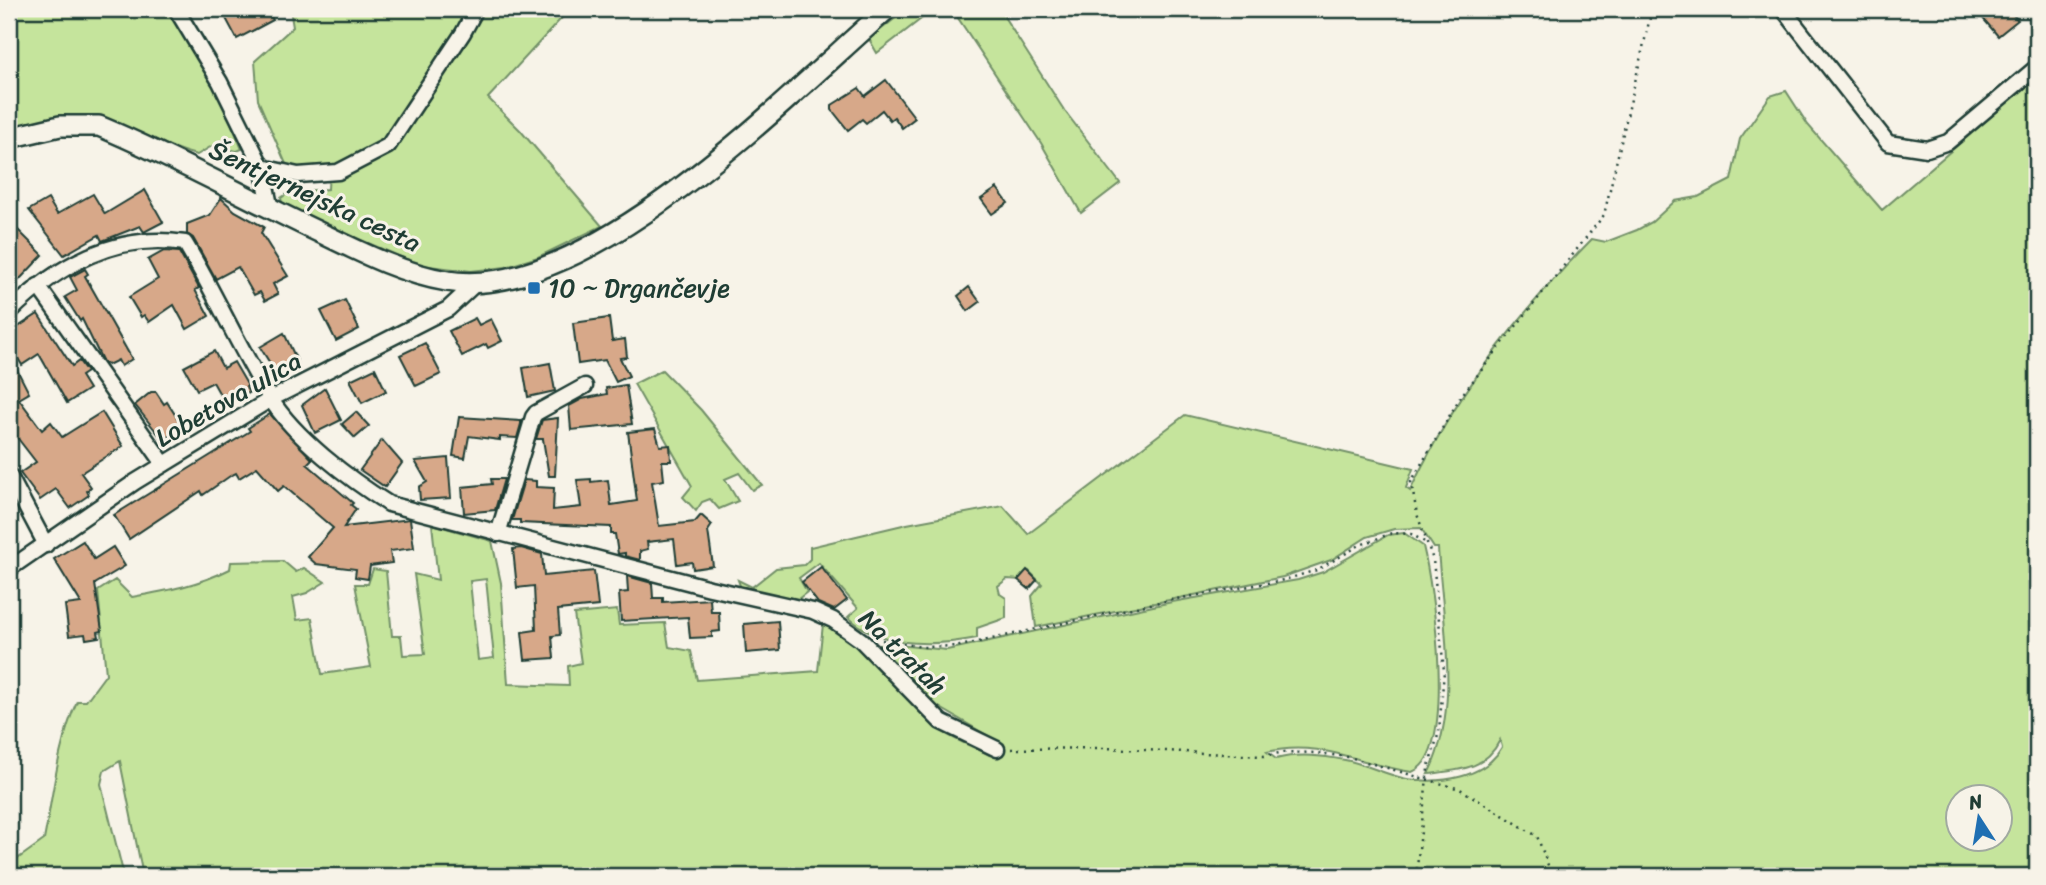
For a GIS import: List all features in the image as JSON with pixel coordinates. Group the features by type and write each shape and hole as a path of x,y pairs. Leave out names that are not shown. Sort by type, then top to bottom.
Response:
{"main road":[{"name":"Šentjernejska cesta","path":"9,138 60,126 99,126 386,261 447,281 476,282 529,272 562,260 636,219 728,148 887,9"}],"street":[{"path":"176,9 220,82 262,167 271,209"},
{"path":"262,167 298,174 338,172 388,146 476,9"},
{"path":"1783,9 1888,143 1927,149 1948,142 2037,66"},
{"name":"Na tratah","path":"38,286 85,256 159,239 185,243 271,400 346,477 382,499 498,534 549,544 710,588 813,611 833,620 861,640 941,722 997,749"},
{"name":"Lobetova ulica","path":"9,569 164,464 271,400 447,309 476,282"},
{"path":"9,313 38,286 164,464"},
{"path":"498,534 533,417 584,386"},
{"path":"9,475 46,545"}],"path":[{"path":"1416,876 1427,778 1439,732 1444,671 1433,560 1411,482 1461,396 1604,215 1652,9"},
{"path":"861,640 922,647 960,646 1159,602 1284,580 1317,570 1360,545 1392,533 1411,534 1428,544"},
{"path":"997,749 1107,748 1263,756 1285,752 1317,752 1427,778 1460,789 1537,836 1552,876"}],"green space":[{"path":"9,9 173,9 220,96 242,149 237,151 212,146 197,155 116,124 85,119 55,119 9,127"},
{"path":"290,9 458,9 466,39 486,9 570,9 488,98 520,130 602,226 538,257 506,267 471,271 420,265 283,207 281,198 290,192 328,189 329,171 289,171 258,100 255,61 293,27"},
{"path":"907,9 934,9 877,53 869,39"},
{"path":"952,9 999,9 1064,110 1120,183 1081,213 1041,143"},
{"path":"2037,77 2037,876 143,876 120,761 104,771 101,784 124,876 9,876 9,865 44,840 70,717 77,701 86,701 106,674 98,591 115,580 132,597 170,590 206,579 230,569 231,562 283,561 296,572 304,568 325,582 307,593 293,597 297,620 312,618 322,674 371,667 355,584 368,584 373,569 386,571 392,636 401,636 403,655 425,654 414,574 438,580 432,524 492,541 501,583 508,684 569,686 568,666 581,663 574,614 617,610 619,625 665,623 669,647 691,651 697,680 818,671 823,624 840,633 870,657 936,727 989,755 997,741 920,696 876,646 887,644 947,650 1172,602 1298,580 1323,572 1388,535 1404,533 1423,546 1436,631 1438,703 1435,735 1426,759 1412,772 1323,751 1286,749 1267,752 1276,759 1311,756 1345,760 1407,779 1448,779 1473,772 1494,757 1502,747 1500,740 1494,750 1479,763 1428,774 1444,721 1447,663 1438,548 1434,548 1421,528 1394,529 1367,537 1331,560 1283,577 1036,627 1032,596 1042,584 1029,571 1022,580 1007,579 998,586 1000,594 1006,598 1006,618 977,628 977,638 944,642 892,639 861,627 848,617 858,608 819,563 799,578 807,592 793,603 742,591 738,580 752,587 776,568 804,565 810,559 810,547 907,524 1003,506 1028,534 1185,415 1413,469 1406,488 1410,491 1446,423 1490,358 1539,296 1592,239 1606,242 1637,230 1652,222 1675,201 1698,197 1731,180 1740,139 1770,96 1786,91 1808,125 1882,210","holes":["486,579 494,658 478,660 470,581"]},
{"path":"662,370 701,410 762,485 752,490 739,473 725,479 738,501 719,509 710,499 702,502 696,511 683,497 692,486 634,384"}],"building":[{"path":"221,9 267,9 273,20 237,39"},
{"path":"1975,9 2023,9 2014,16 2018,20 1998,36"},
{"path":"886,80 915,118 902,128 894,117 890,120 882,110 866,123 862,119 848,130 832,110 832,105 859,88 865,96"},
{"path":"997,188 1008,203 992,214 981,199"},
{"path":"145,190 163,222 144,232 140,226 102,241 99,235 64,255 29,210 48,199 57,214 93,194 105,214"},
{"path":"221,198 235,211 264,227 261,233 288,276 273,284 278,294 265,301 260,292 254,295 238,267 216,279 193,238 187,234 187,224 210,215"},
{"path":"9,221 43,255 19,280 9,271"},
{"path":"164,251 179,252 199,288 195,290 209,316 187,329 174,305 149,322 144,315 141,317 129,297 158,279 148,260"},
{"path":"85,269 88,274 85,276 132,359 121,366 118,360 108,365 103,362 82,319 80,321 65,297 77,290 70,277"},
{"path":"969,287 980,302 968,311 958,296"},
{"path":"345,300 359,329 336,341 321,311"},
{"path":"38,314 72,366 79,361 87,372 81,376 89,389 67,403 39,354 22,365 9,344 9,333"},
{"path":"475,318 479,325 491,319 502,341 488,348 486,344 462,356 449,331"},
{"path":"609,318 612,341 625,339 627,357 620,358 629,376 616,382 605,360 578,364 573,323"},
{"path":"284,333 298,363 276,373 260,347"},
{"path":"425,343 441,374 416,386 400,355"},
{"path":"214,351 223,368 234,362 248,386 246,387 249,393 233,401 230,396 223,400 213,382 197,390 184,367"},
{"path":"9,354 29,393 19,399 42,430 51,422 62,437 102,412 123,446 81,473 91,487 87,491 89,495 70,508 56,489 40,500 20,473 36,462 9,427"},
{"path":"550,363 555,391 528,397 523,368"},
{"path":"375,368 386,391 362,403 350,380"},
{"path":"626,385 632,424 571,430 569,406 582,399 607,394 606,388"},
{"path":"325,388 341,420 315,433 302,405"},
{"path":"151,392 156,392 164,404 167,402 183,427 163,440 135,405"},
{"path":"356,412 369,426 355,438 342,424"},
{"path":"270,414 312,459 307,464 353,503 351,505 356,509 344,527 410,519 414,548 390,551 392,563 370,566 368,579 355,577 356,569 316,564 308,557 333,528 284,486 278,491 257,467 239,478 236,473 230,476 203,495 201,491 129,539 114,515 250,431 248,428"},
{"path":"459,417 521,421 521,424 517,438 500,437 500,440 469,436 465,458 453,456"},
{"path":"558,418 555,476 549,476 543,439 536,439 542,420"},
{"path":"655,429 660,446 670,445 671,461 662,461 664,480 652,482 659,526 695,522 701,515 712,525 708,531 713,566 693,569 692,562 677,564 674,539 647,542 648,549 640,551 640,560 625,556 625,553 618,554 615,534 611,534 611,527 520,523 520,520 512,520 524,480 536,481 536,487 554,488 553,510 581,507 577,480 608,480 611,505 637,501 628,432"},
{"path":"382,440 402,463 385,487 360,470"},
{"path":"448,458 451,498 420,500 419,487 427,482 415,461"},
{"path":"491,479 504,479 495,510 464,513 462,487 492,484"},
{"path":"83,541 94,559 113,547 125,566 95,584 102,631 98,632 99,637 86,639 85,634 69,636 65,605 81,603 54,559"},
{"path":"521,548 542,554 544,576 594,571 598,606 558,610 560,635 552,636 554,658 525,660 522,632 536,630 534,586 517,588 513,549"},
{"path":"821,567 847,600 834,610 818,603 802,582"},
{"path":"1027,570 1037,580 1029,589 1018,580"},
{"path":"627,576 652,583 653,598 663,598 663,602 710,599 711,612 719,612 720,631 712,632 712,637 690,638 688,617 621,621 619,593 628,592"},
{"path":"778,621 780,650 746,653 744,624"}],"place":[{"name":"10 ~ Drgančevje","path":"534,288"}]}
